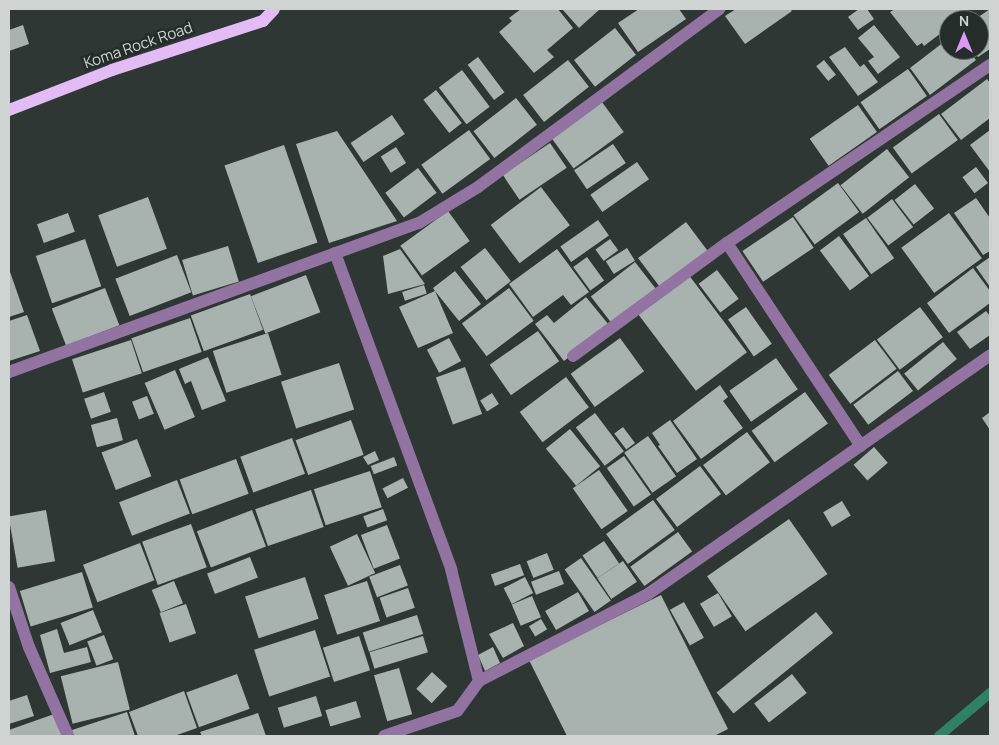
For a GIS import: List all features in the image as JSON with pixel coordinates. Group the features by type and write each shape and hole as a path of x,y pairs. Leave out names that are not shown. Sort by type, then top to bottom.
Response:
{"main road":[{"name":"Koma Rock Road","path":"9,110 112,70 263,21 274,9"}],"street":[{"path":"9,372 420,223 478,187 719,9"},
{"path":"573,356 727,243 990,65"},
{"path":"727,243 861,446"},
{"path":"335,253 451,569 479,681"},
{"path":"384,736 457,711 479,681 648,594 990,355"},
{"path":"9,588 30,648 68,736"}],"building":[{"path":"521,9 558,9 573,28 547,50 554,57 534,73 499,32 512,21 509,18"},
{"path":"562,9 600,9 579,28"},
{"path":"639,9 679,9 686,19 638,52 618,23"},
{"path":"736,9 790,9 792,11 745,44 725,16"},
{"path":"859,9 867,9 874,19 858,30 848,17"},
{"path":"895,9 963,10 939,10 939,35 924,46 922,43 917,46 890,12"},
{"path":"990,9 989,50 989,10"},
{"path":"23,25 29,44 9,51 9,30"},
{"path":"874,25 900,57 878,74 868,61 874,57 858,38"},
{"path":"615,28 636,55 595,87 574,60"},
{"path":"939,46 939,60 976,60 930,95 910,68"},
{"path":"845,47 860,67 864,64 878,82 858,96 829,57"},
{"path":"478,57 504,92 494,100 468,65"},
{"path":"568,60 589,87 544,122 523,95"},
{"path":"824,60 836,75 828,81 816,66"},
{"path":"908,69 927,96 879,129 860,102"},
{"path":"462,70 490,107 467,124 439,87"},
{"path":"987,79 990,83 990,118 961,140 941,114"},
{"path":"436,90 462,123 449,133 423,100"},
{"path":"516,98 537,125 494,158 473,131"},
{"path":"602,102 624,132 574,168 552,138"},
{"path":"858,105 877,132 829,166 810,139"},
{"path":"939,114 958,140 912,173 893,148"},
{"path":"392,115 405,134 363,162 351,143"},
{"path":"469,130 490,159 442,194 421,165"},
{"path":"990,130 990,172 970,145"},
{"path":"337,131 397,221 329,243 296,144"},
{"path":"550,143 567,168 520,200 503,175"},
{"path":"613,144 626,163 587,189 574,170"},
{"path":"284,145 318,242 258,263 224,166"},
{"path":"396,147 406,163 391,173 381,157"},
{"path":"887,149 909,177 863,214 841,185"},
{"path":"637,162 649,179 602,212 590,195"},
{"path":"976,167 988,183 974,193 962,177"},
{"path":"418,168 437,193 404,217 385,193"},
{"path":"838,183 859,212 815,244 794,215"},
{"path":"915,184 934,208 914,224 895,200"},
{"path":"541,187 570,225 520,263 491,225"},
{"path":"148,197 167,249 117,267 98,215"},
{"path":"976,198 990,218 990,251 983,255 954,213"},
{"path":"892,199 913,227 888,246 867,218"},
{"path":"448,211 470,241 422,276 400,246"},
{"path":"68,213 75,232 44,243 37,224"},
{"path":"949,213 982,258 934,293 901,248"},
{"path":"793,217 814,248 763,282 742,251"},
{"path":"866,218 894,258 871,274 843,234"},
{"path":"598,220 609,236 571,262 560,246"},
{"path":"686,222 709,253 662,289 638,258"},
{"path":"839,236 869,276 850,290 820,250"},
{"path":"85,239 101,286 52,303 36,256"},
{"path":"610,239 618,250 604,261 595,250"},
{"path":"228,246 239,281 193,295 182,260"},
{"path":"485,248 511,281 486,300 461,267"},
{"path":"627,248 635,261 614,274 606,261"},
{"path":"400,249 425,284 388,294 383,256"},
{"path":"557,249 589,292 571,305 563,295 533,317 509,284"},
{"path":"177,255 191,292 130,316 115,279"},
{"path":"587,257 604,280 590,290 573,267"},
{"path":"990,257 990,287 976,267"},
{"path":"635,262 658,291 614,326 591,296"},
{"path":"973,268 990,291 990,303 949,333 927,303"},
{"path":"9,269 24,312 9,317"},
{"path":"717,270 739,299 720,313 699,284"},
{"path":"455,271 481,304 459,321 433,288"},
{"path":"688,274 747,352 696,391 637,313"},
{"path":"306,275 320,312 265,333 251,296"},
{"path":"424,285 427,294 405,301 402,292"},
{"path":"105,288 119,325 66,346 52,308"},
{"path":"509,288 534,321 487,356 462,324"},
{"path":"435,291 453,333 418,348 399,307"},
{"path":"250,294 263,330 204,351 191,316"},
{"path":"586,297 609,325 564,361 535,324 547,315 554,323"},
{"path":"746,307 772,344 754,356 728,320"},
{"path":"920,307 943,337 900,370 877,339"},
{"path":"986,311 990,316 990,335 970,349 957,332"},
{"path":"27,315 40,351 9,361 9,321"},
{"path":"190,318 202,352 143,372 131,338"},
{"path":"538,331 559,361 511,395 490,365"},
{"path":"268,333 282,375 226,393 213,351"},
{"path":"449,338 461,361 439,373 427,350"},
{"path":"620,338 644,371 595,407 571,374"},
{"path":"131,340 142,373 83,392 72,359"},
{"path":"875,340 897,369 850,404 829,375"},
{"path":"943,342 957,359 918,391 904,373"},
{"path":"208,357 226,401 202,410 191,381 185,384 179,369"},
{"path":"776,358 798,389 751,422 729,391"},
{"path":"339,363 354,410 296,428 281,382"},
{"path":"465,367 482,414 453,425 436,378"},
{"path":"175,370 195,417 165,430 145,383"},
{"path":"898,371 913,391 868,425 853,405"},
{"path":"566,377 589,407 543,442 520,412"},
{"path":"720,385 728,397 723,401 743,428 701,459 673,421"},
{"path":"104,392 111,412 91,419 84,399"},
{"path":"805,392 828,424 775,462 752,431"},
{"path":"492,393 499,404 487,411 480,400"},
{"path":"147,396 154,414 139,419 132,402"},
{"path":"990,412 990,430 982,418"},
{"path":"595,413 624,451 605,466 576,427"},
{"path":"117,418 123,440 97,447 91,425"},
{"path":"351,420 364,455 308,475 296,440"},
{"path":"670,420 697,459 677,473 658,446 660,445 652,433"},
{"path":"623,427 635,443 626,450 614,434"},
{"path":"570,429 600,466 576,486 546,449"},
{"path":"747,432 770,462 726,495 703,465"},
{"path":"648,436 676,476 652,493 624,453"},
{"path":"292,438 305,474 253,493 240,457"},
{"path":"137,439 151,476 116,490 102,453"},
{"path":"874,447 888,463 867,481 854,465"},
{"path":"375,451 379,460 368,465 363,457"},
{"path":"624,456 651,495 634,507 607,468"},
{"path":"394,457 397,465 374,474 371,466"},
{"path":"236,459 249,494 192,514 180,480"},
{"path":"700,466 721,494 677,527 656,499"},
{"path":"599,470 628,511 601,529 573,488"},
{"path":"370,471 382,507 326,525 314,489"},
{"path":"403,478 408,488 388,498 383,488"},
{"path":"177,480 190,514 132,536 119,502"},
{"path":"311,490 324,527 268,546 255,509"},
{"path":"653,500 675,530 628,564 606,534"},
{"path":"842,501 851,516 832,527 823,512"},
{"path":"383,509 387,520 367,527 363,516"},
{"path":"46,510 55,561 18,568 9,517"},
{"path":"252,510 266,546 211,568 197,531"},
{"path":"789,519 827,574 746,631 707,576"},
{"path":"191,524 207,567 158,585 142,542"},
{"path":"387,525 400,559 374,569 361,535"},
{"path":"678,532 692,551 644,586 630,567"},
{"path":"357,534 375,573 348,586 330,547"},
{"path":"604,541 619,563 598,578 582,556"},
{"path":"140,543 154,580 97,602 83,565"},
{"path":"547,553 554,570 533,578 527,561"},
{"path":"250,557 258,578 215,594 207,573"},
{"path":"581,558 611,601 594,612 565,569"},
{"path":"623,561 637,582 611,599 597,578"},
{"path":"520,564 524,575 495,586 491,575"},
{"path":"400,565 408,586 377,597 369,577"},
{"path":"559,571 564,584 536,595 531,582"},
{"path":"82,572 93,607 31,626 20,591"},
{"path":"305,577 319,619 259,638 245,596"},
{"path":"525,577 533,593 512,604 504,588"},
{"path":"174,581 183,603 161,612 152,590"},
{"path":"367,581 380,621 337,635 324,595"},
{"path":"408,588 415,608 386,618 380,598"},
{"path":"578,592 589,611 556,630 545,611"},
{"path":"718,593 732,616 714,627 700,604"},
{"path":"661,595 728,729 714,736 567,736 529,660"},
{"path":"532,596 541,617 521,626 512,605"},
{"path":"684,602 704,638 690,646 670,610"},
{"path":"186,604 196,633 170,642 160,613"},
{"path":"93,610 102,632 70,645 61,623"},
{"path":"816,612 833,633 734,714 717,693"},
{"path":"417,615 423,634 369,652 363,633"},
{"path":"541,619 547,629 535,636 529,626"},
{"path":"513,623 524,646 503,658 489,634"},
{"path":"57,629 64,653 87,647 91,662 50,673 40,635"},
{"path":"315,630 330,677 269,696 254,650"},
{"path":"104,635 113,659 97,666 87,641"},
{"path":"359,636 370,670 334,682 323,648"},
{"path":"423,636 428,652 374,669 369,652"},
{"path":"493,647 500,663 485,671 478,655"},
{"path":"118,662 130,710 73,724 61,676"},
{"path":"399,668 412,714 387,721 374,675"},
{"path":"432,672 447,686 432,703 416,689"},
{"path":"237,674 250,709 199,727 186,692"},
{"path":"792,674 807,693 769,722 754,704"},
{"path":"184,691 197,728 174,736 138,736 129,712"},
{"path":"27,695 34,716 9,724 9,701"},
{"path":"316,696 322,716 284,728 278,708"},
{"path":"356,701 361,717 330,727 325,710"},
{"path":"127,712 135,736 74,736 72,730"},
{"path":"57,713 65,736 9,736 9,730"},
{"path":"258,713 266,736 202,736 200,732"}],"waterway":[{"path":"939,736 990,693"}]}
